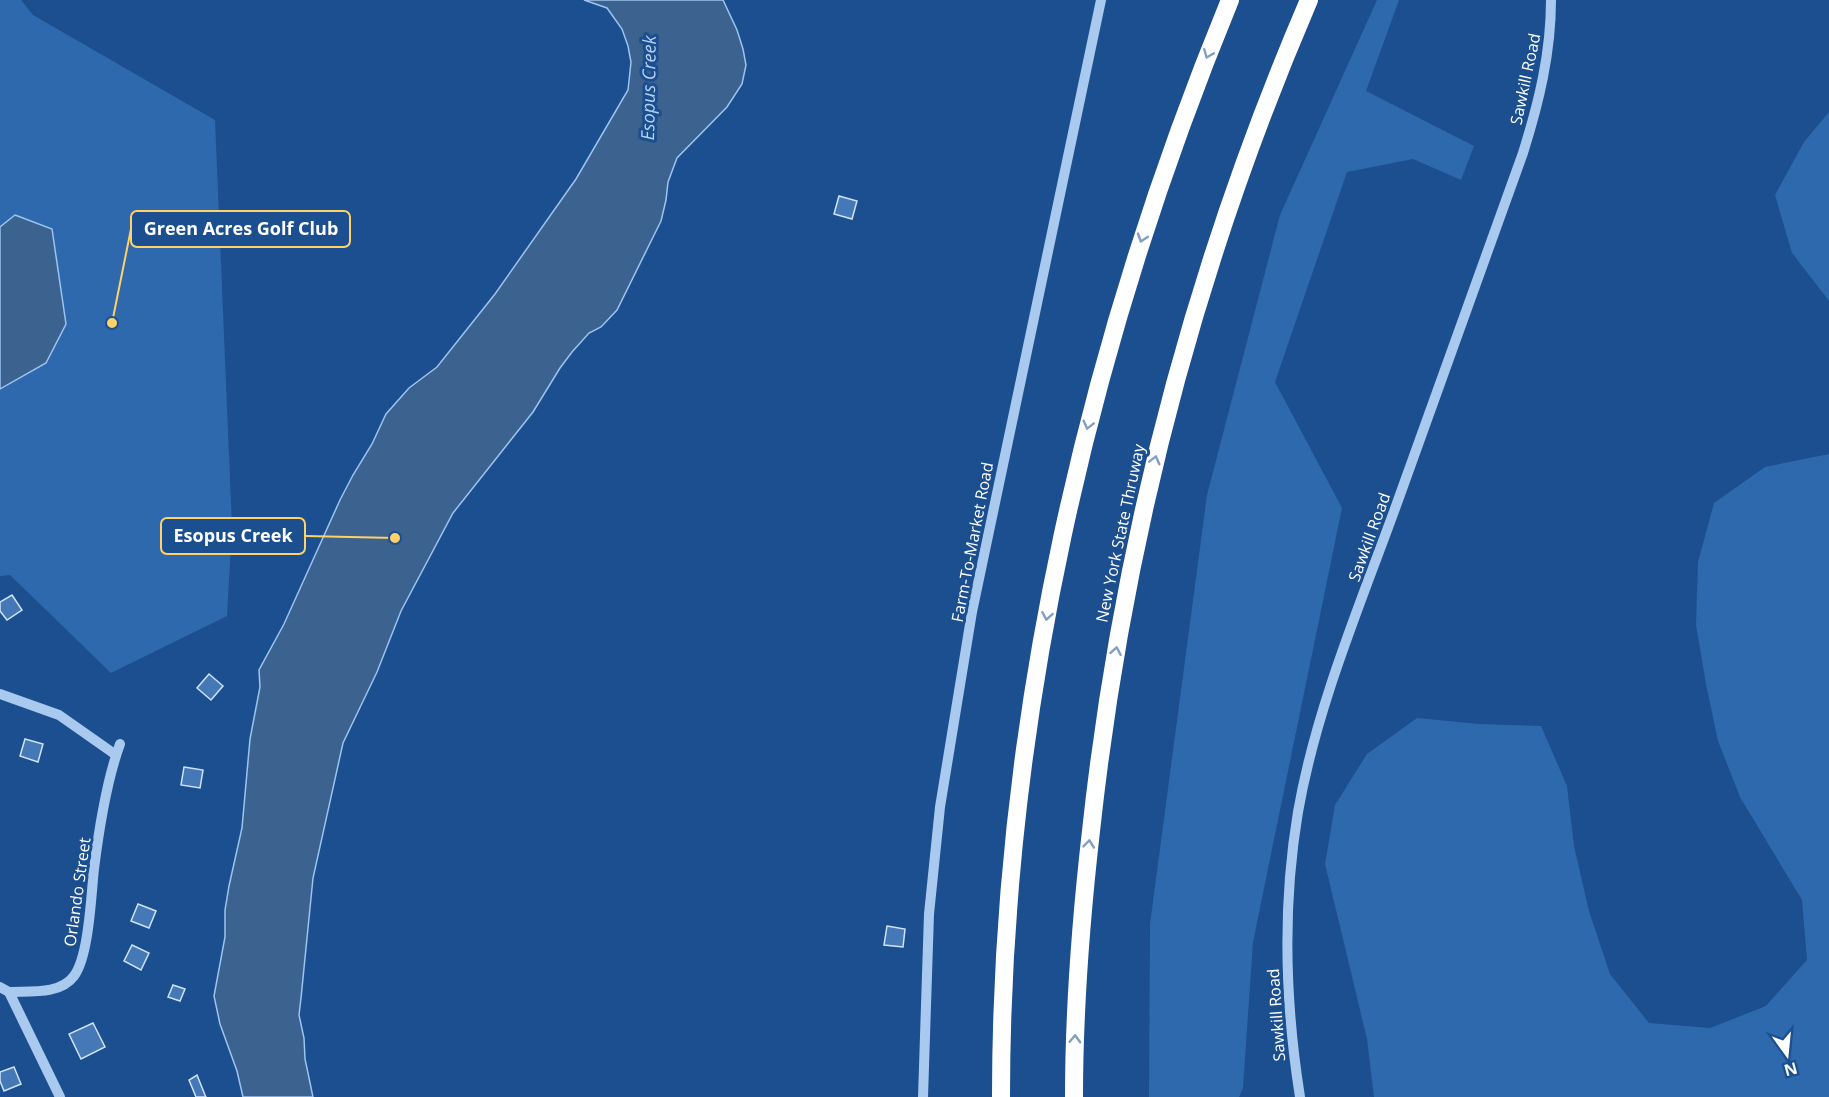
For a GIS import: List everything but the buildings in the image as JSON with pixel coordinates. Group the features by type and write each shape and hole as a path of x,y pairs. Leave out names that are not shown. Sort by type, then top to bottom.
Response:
{"highway":[{"path":"1001,1097 1005,963 1015,841 1031,714 1064,529 1092,406 1126,287 1165,168 1230,0"},
{"name":"New York State Thruway","path":"1074,1097 1079,968 1094,805 1113,664 1140,525 1164,426 1214,251 1255,135 1309,0"}],"street":[{"name":"Farm-To-Market Road","path":"923,1097 929,914 944,784 972,612 1101,0"},
{"name":"Sawkill Road","path":"1300,1097 1291,1022 1286,936 1293,850 1305,780 1318,730 1342,656 1534,116 1548,59 1551,0"},
{"name":"Orlando Street","path":"0,694 59,715 118,749 112,765 94,865 83,958 74,976 65,984 47,991 5,990"},
{"path":"5,990 60,1097"}],"shaded area":[{"path":"0,0 21,0 33,15 215,120 232,527 227,616 111,673 10,575 0,576"},
{"path":"1377,0 1399,0 1366,91 1474,146 1461,180 1413,159 1347,172 1275,382 1342,508 1253,942 1243,1088 1239,1097 1149,1097 1150,924 1207,495 1280,215"},
{"path":"1829,112 1829,301 1792,253 1775,195 1804,142"},
{"path":"1829,454 1829,1097 1374,1097 1367,1039 1325,864 1335,805 1367,754 1417,718 1479,724 1541,726 1567,786 1574,846 1589,911 1610,974 1649,1023 1710,1028 1766,1006 1807,960 1802,900 1740,797 1718,741 1696,625 1698,562 1714,503 1765,467"}],"water":[{"path":"584,0 723,0 743,49 746,65 742,84 727,107 677,158 668,182 661,221 617,310 601,327 589,333 572,352 533,412 453,513 401,611 377,672 343,743 313,878 299,1015 313,1097 243,1097 237,1071 220,1024 214,996 225,937 225,910 229,886 242,828 250,739 260,687 259,670 284,624 340,500 372,444 386,414 409,388 437,367 495,294 576,179 628,90 631,62 622,29 607,8"},
{"path":"15,215 52,229 66,324 46,363 0,389 0,227"}],"place":[{"name":"Green Acres Golf Club","path":"112,323"},
{"name":"Esopus Creek","path":"395,538"}]}
